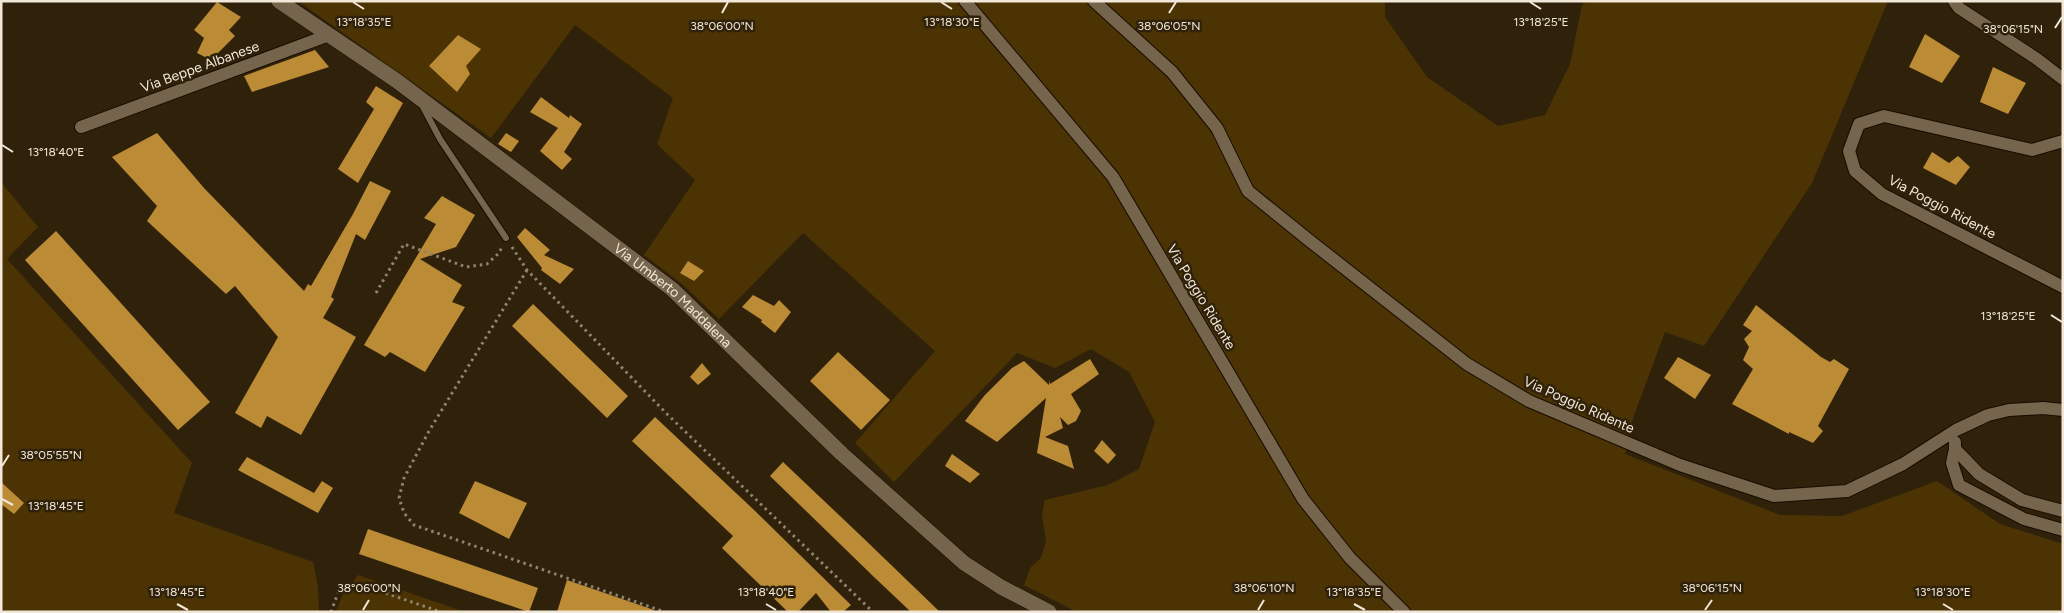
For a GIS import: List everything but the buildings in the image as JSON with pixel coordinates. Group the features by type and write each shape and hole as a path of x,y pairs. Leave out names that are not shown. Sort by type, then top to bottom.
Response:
{"street":[{"name":"Via Umberto Maddalena","path":"279,1 397,81 672,289 842,454 964,563 1001,587 1049,612"},
{"name":"Via Poggio Ridente","path":"965,1 1113,177 1303,499 1350,558 1404,612"},
{"name":"Via Poggio Ridente","path":"1094,1 1172,72 1217,128 1248,191 1467,364 1529,401 1680,465 1774,496 1847,491 1903,464 1956,430 1988,415 2009,410 2042,408 2063,410"},
{"path":"1954,1 1959,8 2037,59 2063,79"},
{"name":"Via Beppe Albanese","path":"80,127 329,35"},
{"name":"Via Poggio Ridente","path":"2063,141 2032,150 1884,116 1859,124 1849,151 1854,171 1882,194 2063,287"},
{"path":"1956,430 1952,463 1959,485 2024,519 2063,530"},
{"path":"1955,449 1979,474 2022,500 2063,511"}],"lane":[{"path":"419,99 440,139 506,238"}],"path":[{"path":"506,238 527,270 668,415 873,612"},
{"path":"376,293 404,244 466,267 487,264 500,253 506,238"},
{"path":"527,270 430,431 404,478 399,498 404,513 414,525 665,612"},
{"path":"331,612 339,590 365,586 441,612"}],"shaded area":[{"path":"298,1 1385,1 1385,17 1427,77 1498,126 1545,115 1570,64 1582,5 1587,1 1888,1 1812,183 1704,346 1665,332 1632,421 1625,454 1780,515 1842,516 1937,481 2000,524 2063,544 2063,612 1077,612 1024,585 1030,568 1041,558 1046,541 1042,514 1045,500 1108,485 1139,469 1155,422 1129,372 1091,349 1055,368 1017,353 894,482 855,443 935,351 803,233 719,319 682,284 644,255 695,180 657,144 673,98 575,25 491,138"},
{"path":"1,182 38,227 7,259 192,463 174,513 313,562 318,587 319,612 1,612"},
{"path":"358,575 465,612 336,612 342,596"}]}
